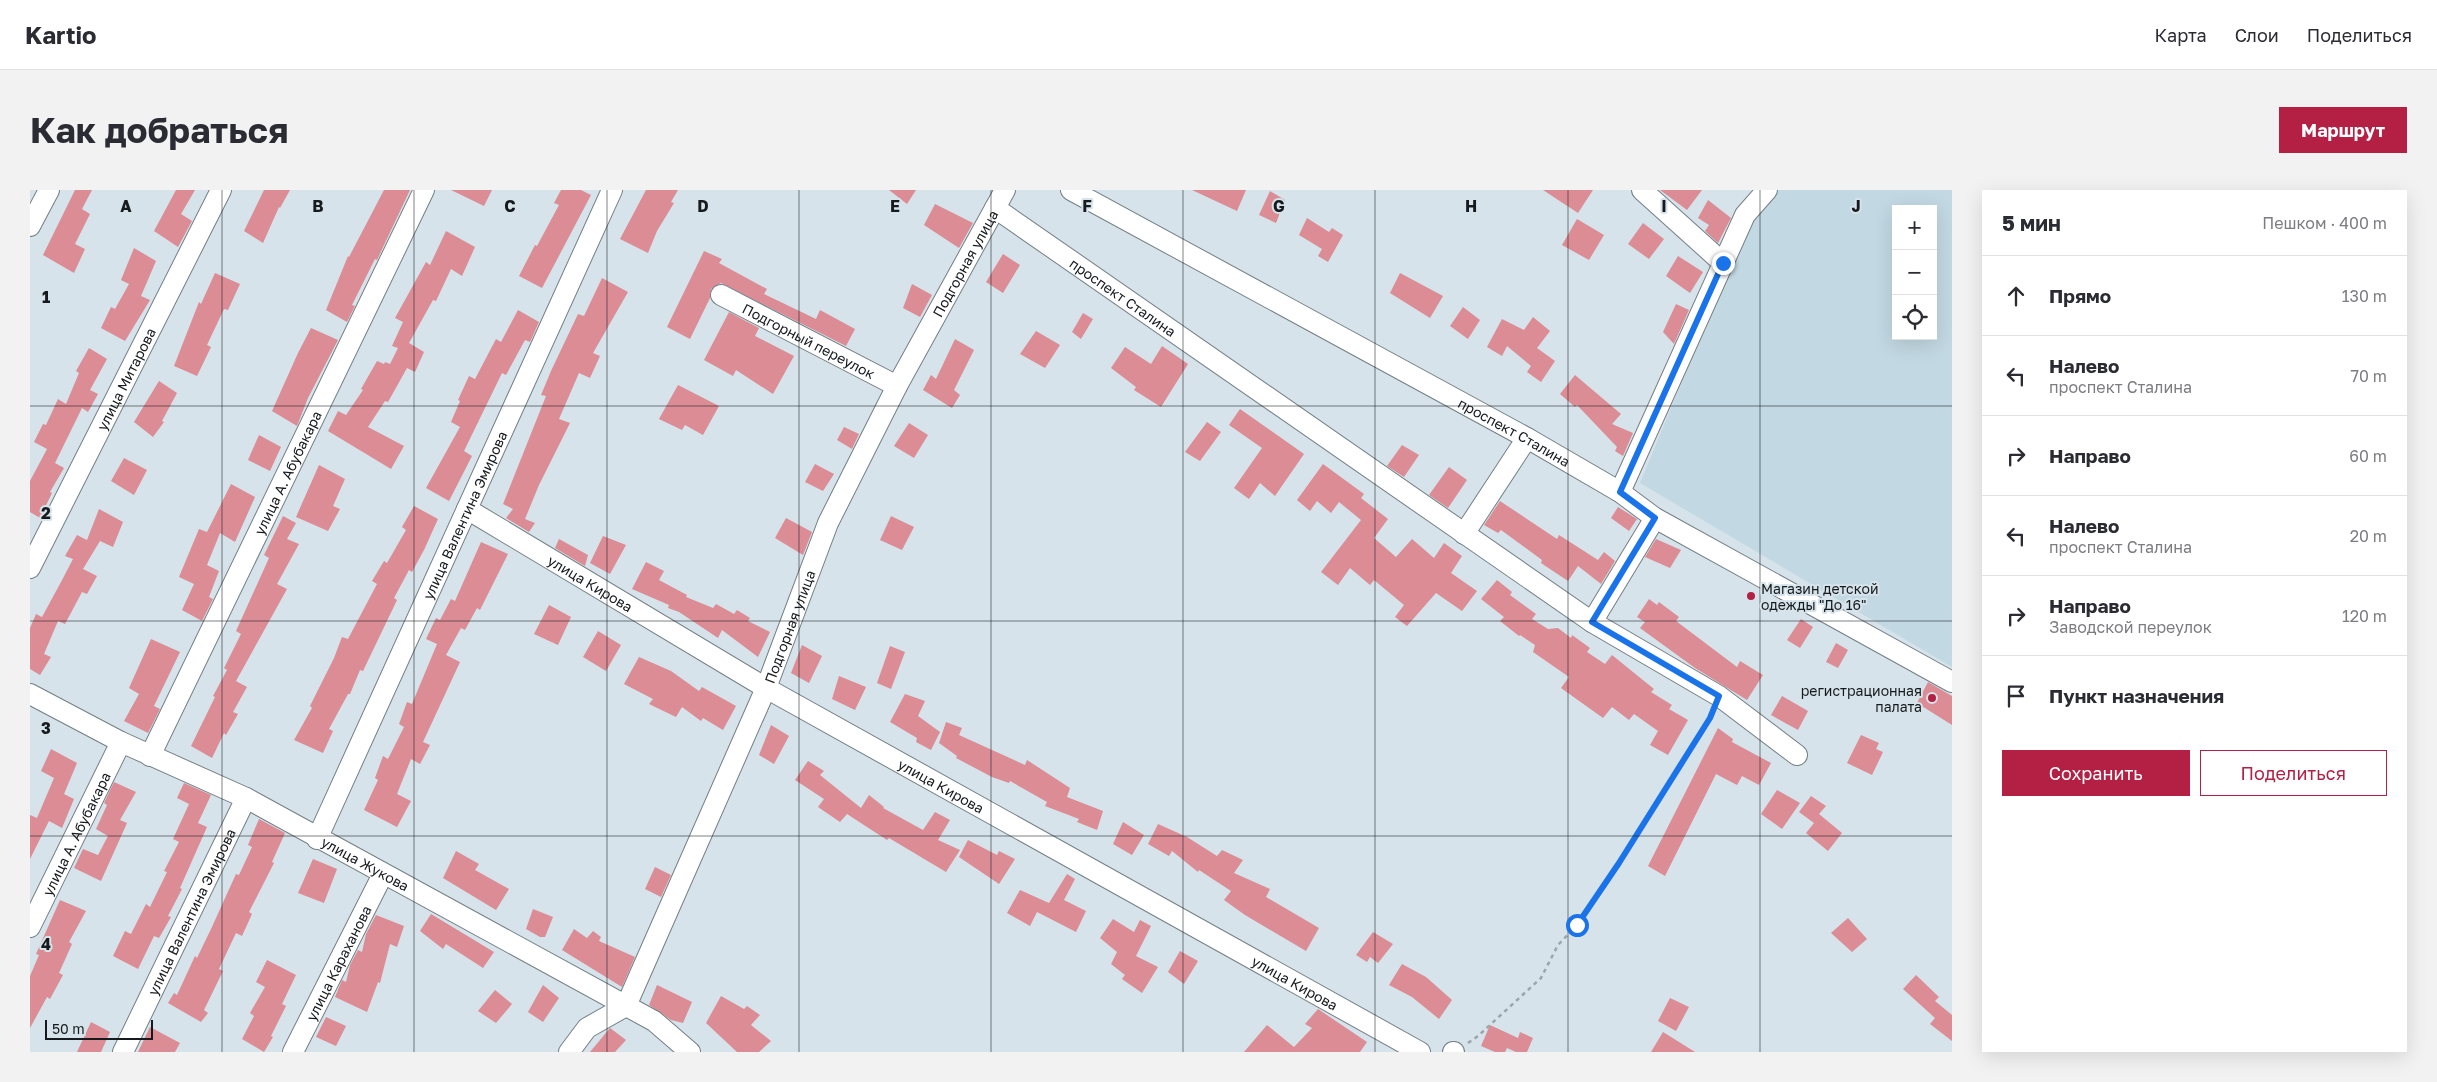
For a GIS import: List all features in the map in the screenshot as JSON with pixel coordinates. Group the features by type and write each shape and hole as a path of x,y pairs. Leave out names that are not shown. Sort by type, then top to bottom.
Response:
{"street":[{"path":"30,226 49,190"},
{"name":"улица Митарова","path":"30,568 221,190"},
{"name":"улица А. Абубакара","path":"150,756 424,190"},
{"name":"улица Валентина Эмирова","path":"317,839 612,190"},
{"name":"Подгорная улица","path":"626,1006 766,688 828,522 897,386 1005,190"},
{"name":"проспект Сталина","path":"1072,190 1527,438 1620,492 1655,518 1952,682"},
{"path":"1642,190 1723,263"},
{"path":"1620,492 1745,215 1767,190"},
{"name":"проспект Сталина","path":"995,208 1592,622 1719,696 1798,755"},
{"name":"Подгорный переулок","path":"721,295 897,386"},
{"path":"1464,534 1527,438"},
{"name":"улица Кирова","path":"467,509 766,688 1420,1052"},
{"path":"1592,622 1655,518"},
{"name":"улица Жукова","path":"30,694 150,756 246,798 317,839 654,1021 690,1052"},
{"name":"улица А. Абубакара","path":"30,927 121,742"},
{"name":"улица Валентина Эмирова","path":"123,1052 246,798"},
{"name":"улица Караханова","path":"293,1052 383,874"},
{"path":"570,1052 587,1028 626,1006"}],"path":[{"path":"1454,1052 1478,1036 1541,978 1558,945 1577,925 1619,863 1710,718 1719,696"}],"shaded area":[{"path":"1776,190 1952,190 1952,667 1640,483 1745,229"}],"building":[{"path":"75,190 92,190 82,209 90,214 75,244 85,249 74,273 43,255"},
{"path":"176,190 195,190 181,214 192,221 178,247 154,231"},
{"path":"264,190 290,190 279,207 263,243 244,231"},
{"path":"384,190 410,190 377,260 375,259 352,305 355,306 347,322 326,310 348,256"},
{"path":"451,190 492,190 484,206"},
{"path":"561,190 581,190 591,195 542,288 519,276 559,205 554,203"},
{"path":"646,190 678,190 671,202 674,203 657,231 648,253 620,239"},
{"path":"889,190 916,190 907,204"},
{"path":"1192,190 1246,190 1237,211"},
{"path":"1543,190 1593,190 1578,213"},
{"path":"1660,190 1702,190 1687,210"},
{"path":"1270,191 1285,200 1276,223 1259,215"},
{"path":"1708,200 1731,218 1718,243 1705,231 1709,225 1698,218"},
{"path":"935,204 973,223 959,248 924,225"},
{"path":"1307,218 1329,232 1332,228 1343,235 1328,262 1318,256 1322,249 1299,235"},
{"path":"1577,219 1604,235 1589,260 1562,245"},
{"path":"1643,223 1664,239 1649,259 1628,244"},
{"path":"446,231 475,247 462,276 451,269 436,301 433,300 409,343 424,352 415,372 407,368 388,402 385,401 368,427 404,446 391,469 328,431 338,411 346,415 363,390 361,389 377,361 390,364 398,348 392,346 403,322 395,318 426,262 430,265"},
{"path":"134,248 156,261 141,296 150,300 125,341 101,328 111,307 115,309 129,284 121,280"},
{"path":"704,251 722,259 719,263 767,289 764,294 816,319 820,310 855,329 846,346 721,283 711,289 710,298 690,339 667,327"},
{"path":"1003,254 1020,265 1003,293 986,282"},
{"path":"1678,256 1703,272 1690,293 1666,276"},
{"path":"215,273 240,284 228,310 224,309 207,345 211,347 197,376 174,366 199,302 201,304"},
{"path":"1400,273 1443,296 1430,318 1390,293"},
{"path":"602,278 628,292 593,353 600,356 590,378 579,373 559,419 570,423 539,485 525,519 535,523 529,532 506,518 513,509 503,504 546,396 541,395 551,371 578,314 584,316"},
{"path":"912,284 932,295 920,317 903,308"},
{"path":"1676,304 1689,310 1674,344 1663,332"},
{"path":"1463,307 1480,320 1468,339 1450,326"},
{"path":"518,310 539,322 530,342 525,340 506,375 502,373 464,451 472,456 449,501 426,488 460,427 451,422 469,376 475,379 496,339 501,342"},
{"path":"729,312 759,328 755,336 794,356 773,394 736,370 733,376 704,360"},
{"path":"1083,313 1093,319 1081,339 1072,332"},
{"path":"1533,317 1550,331 1537,348 1555,361 1541,382 1527,372 1531,366 1507,346 1502,356 1487,347 1502,319 1524,330"},
{"path":"311,328 338,340 308,398 297,426 272,411"},
{"path":"1036,331 1060,345 1045,368 1020,354"},
{"path":"955,339 974,350 954,390 960,395 952,408 923,390 931,375 936,379"},
{"path":"1162,346 1188,364 1161,407 1134,390 1136,387 1111,368 1125,347 1151,364"},
{"path":"89,348 107,359 90,390 98,394 88,412 82,408 55,463 64,468 50,492 52,493 40,518 30,512 30,481 47,449 34,442 43,424 46,425 58,399 66,404 79,373 76,371"},
{"path":"1575,375 1621,414 1612,424 1633,433 1623,456 1615,451 1617,447 1577,405 1575,407 1560,394"},
{"path":"159,381 177,393 162,421 164,422 153,437 134,422"},
{"path":"678,385 719,406 703,435 685,425 682,430 659,419"},
{"path":"1240,409 1304,454 1275,496 1260,483 1249,499 1234,488 1262,448 1229,425"},
{"path":"1207,422 1221,432 1200,461 1185,452"},
{"path":"909,423 928,435 914,458 894,446"},
{"path":"844,427 859,434 852,449 837,440"},
{"path":"259,435 281,447 270,471 248,460"},
{"path":"1402,445 1419,455 1404,477 1387,466"},
{"path":"124,458 147,470 134,495 111,481"},
{"path":"815,464 834,474 823,491 805,482"},
{"path":"1323,464 1364,494 1361,498 1388,519 1374,538 1396,557 1412,539 1434,558 1444,543 1462,556 1451,573 1477,591 1462,611 1436,593 1407,626 1395,617 1404,605 1374,580 1370,585 1350,568 1338,585 1321,572 1361,520 1339,502 1331,513 1317,501 1310,511 1297,500"},
{"path":"319,465 345,479 333,506 340,509 328,531 296,517"},
{"path":"1449,467 1467,480 1448,508 1429,495"},
{"path":"231,484 255,497 235,542 220,533 207,565 219,571 209,597 213,599 202,621 182,610 194,584 179,577 199,529 207,532"},
{"path":"1500,501 1557,539 1559,535 1598,560 1604,552 1615,561 1601,584 1578,566 1568,581 1541,563 1542,560 1501,530 1498,533 1484,525"},
{"path":"414,506 438,519 412,572 409,570 394,598 397,600 363,671 360,670 350,694 348,694 329,729 333,731 323,753 294,740 312,708 310,706 334,658 342,637 348,639 377,584 372,581 384,561 387,563 406,530 402,527"},
{"path":"1618,507 1637,519 1629,531 1611,518"},
{"path":"99,509 123,522 113,547 100,541 83,569 97,576 87,594 82,592 65,624 58,621 44,654 51,657 40,675 30,669 30,628 36,614 42,617 73,559 65,556 77,535 87,540"},
{"path":"283,516 296,523 287,539 299,544 277,584 287,589 236,681 247,687 233,712 238,714 226,735 224,733 212,758 191,746 215,697 213,696 227,670 224,668 241,634 236,631 269,558 264,555"},
{"path":"891,516 914,527 902,550 880,540"},
{"path":"786,518 812,532 803,555 775,538"},
{"path":"603,536 626,545 610,574 590,563"},
{"path":"559,539 588,555 585,566 555,548"},
{"path":"1656,539 1681,550 1670,568 1645,557"},
{"path":"481,542 508,554 480,610 477,608 465,630 461,628 446,655 460,662 423,742 430,745 420,764 411,759 397,794 411,801 397,827 364,810 378,780 375,778 383,756 388,759 404,727 399,724 407,702 412,704 437,644 426,639 436,618 440,620 451,599 455,601"},
{"path":"646,562 664,571 659,580 687,595 686,597 713,608 716,604 734,614 737,610 750,618 748,621 770,632 758,657 722,630 718,638 679,612 668,608 669,605 632,589"},
{"path":"1497,580 1512,592 1510,595 1536,614 1532,619 1548,629 1558,628 1571,638 1572,635 1590,648 1587,652 1605,664 1612,655 1654,689 1651,692 1672,705 1669,709 1688,720 1668,755 1650,745 1658,731 1634,714 1629,720 1612,707 1603,718 1561,688 1569,677 1533,652 1535,645 1519,636 1500,621 1504,617 1481,599"},
{"path":"1649,599 1657,605 1659,602 1679,617 1676,621 1737,667 1740,661 1763,675 1747,700 1695,668 1640,628 1645,622 1637,617"},
{"path":"549,605 571,617 558,645 534,634"},
{"path":"1801,619 1813,627 1800,648 1787,640"},
{"path":"598,631 621,645 606,671 583,657"},
{"path":"151,639 180,652 154,706 160,709 148,733 124,721 139,694 129,688"},
{"path":"1836,643 1848,650 1838,668 1826,662"},
{"path":"802,645 822,656 809,683 791,673"},
{"path":"890,646 905,652 891,689 877,683"},
{"path":"639,657 671,671 699,691 702,687 736,706 723,730 703,718 701,721 682,707 676,717 649,704 653,699 624,684"},
{"path":"839,676 866,687 855,710 832,699"},
{"name":"регистрационная палата","path":"1928,682 1952,696 1952,725 1917,703"},
{"path":"905,694 925,701 918,716 940,732 931,750 916,742 917,738 890,722"},
{"path":"1782,696 1808,711 1798,730 1771,715"},
{"path":"946,722 962,728 959,735 1025,765 1027,760 1070,788 1067,797 1103,811 1097,830 1077,822 1079,819 1045,806 1047,802 1010,781 1009,783 992,777 956,758 957,756 939,743"},
{"path":"771,725 789,736 774,764 759,755"},
{"path":"1718,728 1733,739 1732,742 1771,763 1759,785 1742,776 1737,785 1716,774 1665,876 1648,866"},
{"path":"1861,735 1879,743 1876,749 1883,752 1872,775 1847,763"},
{"path":"51,749 77,763 64,794 74,799 62,828 49,821 30,859 30,815 37,818 54,778 41,771"},
{"path":"808,761 824,771 820,775 861,808 869,795 883,808 923,830 935,812 950,820 938,840 960,850 946,872 889,838 887,840 847,814 840,822 818,807 824,799 795,780"},
{"path":"114,782 136,792 120,820 127,823 101,881 74,868 83,849 98,855 108,836 96,829 107,805 104,803"},
{"path":"184,783 211,795 198,823 207,827 180,888 182,889 168,916 171,917 159,938 154,936 138,969 113,956 125,931 131,934 146,904 150,907 167,872 164,871 179,842 173,839 189,804 177,798"},
{"path":"1777,790 1800,803 1782,829 1761,814"},
{"path":"1811,796 1826,806 1819,814 1842,833 1828,851 1806,833 1814,823 1799,812"},
{"path":"259,819 285,833 272,862 274,863 249,912 252,914 242,936 236,933 219,969 223,971 204,1010 208,1013 201,1022 168,1003 174,993 177,995 195,956 197,958 236,874 239,875 252,847 248,845"},
{"path":"1123,822 1144,835 1132,855 1113,844"},
{"path":"1158,824 1187,837 1217,856 1222,850 1243,860 1234,873 1270,889 1266,897 1319,928 1306,951 1245,915 1224,900 1231,891 1199,870 1198,872 1172,851 1169,856 1148,844"},
{"path":"968,840 997,855 999,851 1015,859 999,884 959,857"},
{"path":"456,851 479,864 475,870 509,889 496,910 443,878"},
{"path":"313,859 337,869 324,903 298,893"},
{"path":"655,867 671,875 661,897 645,889"},
{"path":"1067,874 1075,879 1064,900 1086,911 1076,932 1037,912 1030,926 1007,913 1020,890 1049,903"},
{"path":"60,900 86,911 69,942 72,944 59,973 63,975 50,999 47,997 30,1028 30,976 39,955 36,954"},
{"path":"533,909 553,917 545,937 540,937 526,929"},
{"path":"431,914 494,952 483,968 446,944 443,949 420,931"},
{"path":"376,915 404,926 397,947 390,944 380,983 378,982 367,1012 335,997 342,980 346,982 350,965 358,950 362,952 366,934"},
{"path":"1848,918 1867,939 1852,952 1831,933"},
{"path":"1113,919 1134,932 1140,920 1151,926 1136,956 1158,967 1142,993 1122,979 1125,975 1111,964 1117,952 1100,938"},
{"path":"574,929 587,938 593,931 601,937 599,941 635,957 622,987 562,950"},
{"path":"1373,932 1393,944 1378,963 1370,957 1367,962 1356,955"},
{"path":"1180,951 1198,961 1184,984 1168,972"},
{"path":"267,960 296,975 282,1004 286,1006 271,1036 273,1037 264,1052 242,1039 254,1016 250,1013 265,987 256,982"},
{"path":"1402,964 1426,977 1452,1000 1439,1019 1412,997 1389,985"},
{"path":"1916,975 1939,997 1935,1001 1952,1015 1952,1041 1930,1024 1935,1018 1903,989"},
{"path":"543,985 559,998 543,1022 528,1012"},
{"path":"657,985 692,1002 683,1023 671,1020 649,1005"},
{"path":"495,990 512,1004 496,1023 478,1011"},
{"path":"721,996 744,1009 747,1006 760,1015 751,1025 771,1041 759,1052 737,1052 706,1023"},
{"path":"1670,998 1689,1007 1676,1031 1658,1021"},
{"path":"1318,1009 1367,1042 1360,1052 1244,1052 1267,1025 1294,1047 1312,1028 1305,1024"},
{"path":"326,1017 346,1026 336,1046 316,1037"},
{"path":"91,1022 110,1032 101,1052 77,1052"},
{"path":"1490,1025 1518,1038 1520,1032 1533,1038 1527,1052 1516,1052 1507,1048 1505,1052 1495,1052 1481,1046"},
{"path":"150,1027 180,1043 175,1052 138,1052"},
{"path":"610,1028 626,1040 615,1052 590,1052"},
{"path":"1663,1032 1695,1052 1651,1052"}],"place":[{"name":"Магазин детской одежды \"До 16\"","path":"1751,596"},
{"name":"регистрационная палата","path":"1932,698"}],"route":[{"path":"1577,925 1619,863 1710,718 1719,696 1592,622 1645,531 1655,518 1620,492 1723,263"}]}
